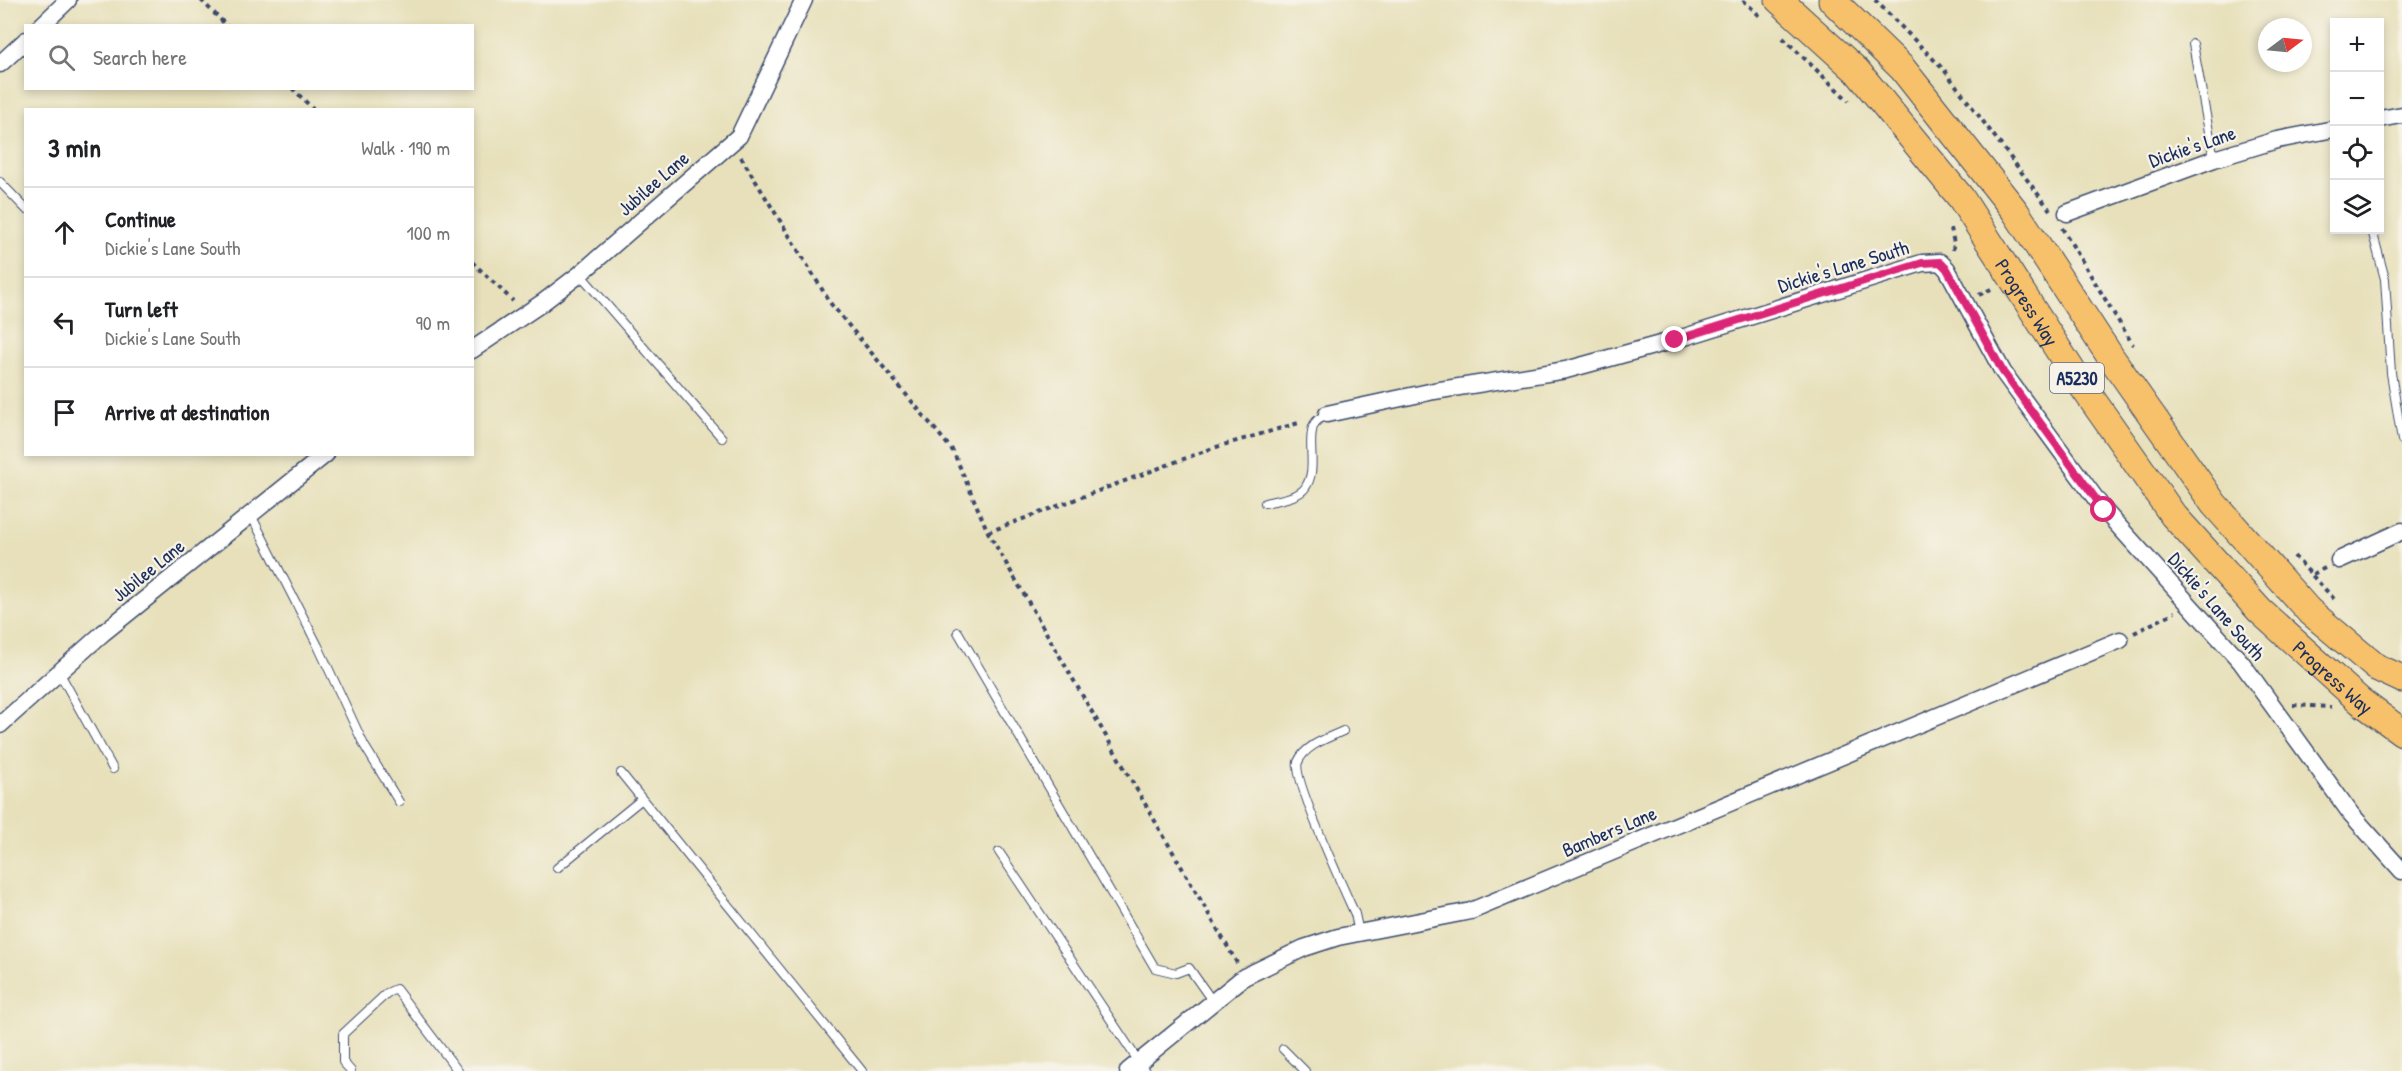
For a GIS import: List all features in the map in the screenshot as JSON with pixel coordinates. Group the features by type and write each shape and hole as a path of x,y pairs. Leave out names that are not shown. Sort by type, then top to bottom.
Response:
{"main road":[{"name":"Progress Way","path":"1832,0 1902,68 2015,211 2110,356 2214,504 2308,610 2376,667 2402,679"},
{"name":"Progress Way","path":"1773,12 1857,71 1961,198 2072,371 2173,515 2260,611 2360,701 2402,732"}],"street":[{"path":"43,24 68,0"},
{"name":"Jubilee Lane","path":"474,349 580,274 739,136 804,0"},
{"path":"0,64 24,42"},
{"path":"2384,118 2402,115"},
{"name":"Dickie's Lane","path":"2062,219 2214,159 2277,140 2330,130"},
{"name":"Dickie's Lane South","path":"1327,414 1434,391 1566,370 1675,340 1922,263 1940,262 1947,269 2003,372 2104,510 2241,662 2351,814 2402,871"},
{"name":"Jubilee Lane","path":"0,725 103,633 324,456"},
{"path":"2339,560 2402,531"},
{"name":"Bambers Lane","path":"1137,1068 1244,977 1304,948 1359,933 1471,911 2121,640"}],"lane":[{"path":"2193,44 2211,153 2214,159"},
{"path":"0,182 24,207"},
{"path":"2373,234 2385,279 2391,373 2402,440"},
{"path":"580,274 722,438"},
{"path":"1265,503 1299,493 1305,488 1312,463 1313,427 1317,420 1327,414"},
{"path":"250,515 318,646 364,745 399,802"},
{"path":"958,632 1155,968 1176,973 1189,968 1213,1002"},
{"path":"59,672 113,769"},
{"path":"1343,731 1309,748 1298,760 1296,767 1304,792 1355,914 1359,933"},
{"path":"621,773 857,1069"},
{"path":"556,868 642,799"},
{"path":"999,852 1137,1068"},
{"path":"351,1071 343,1062 343,1035 387,993 396,989 458,1071"},
{"path":"1283,1049 1305,1071"}],"path":[{"path":"201,0 225,24"},
{"path":"1743,0 1773,12"},
{"path":"1875,0 1945,71 2062,219 2135,348"},
{"path":"1776,31 1856,108"},
{"path":"294,90 312,108"},
{"path":"733,142 831,304 953,451 988,532 1244,977"},
{"path":"1946,220 1952,229 1954,244 1947,269"},
{"path":"474,264 526,314"},
{"path":"988,532 1213,448 1327,414"},
{"path":"2289,551 2313,574 2342,608"},
{"path":"2121,640 2189,605"},
{"path":"2272,705 2336,708"}],"route":[{"path":"1675,340 1922,263 1940,262 1947,269 2003,372 2104,510"}]}
